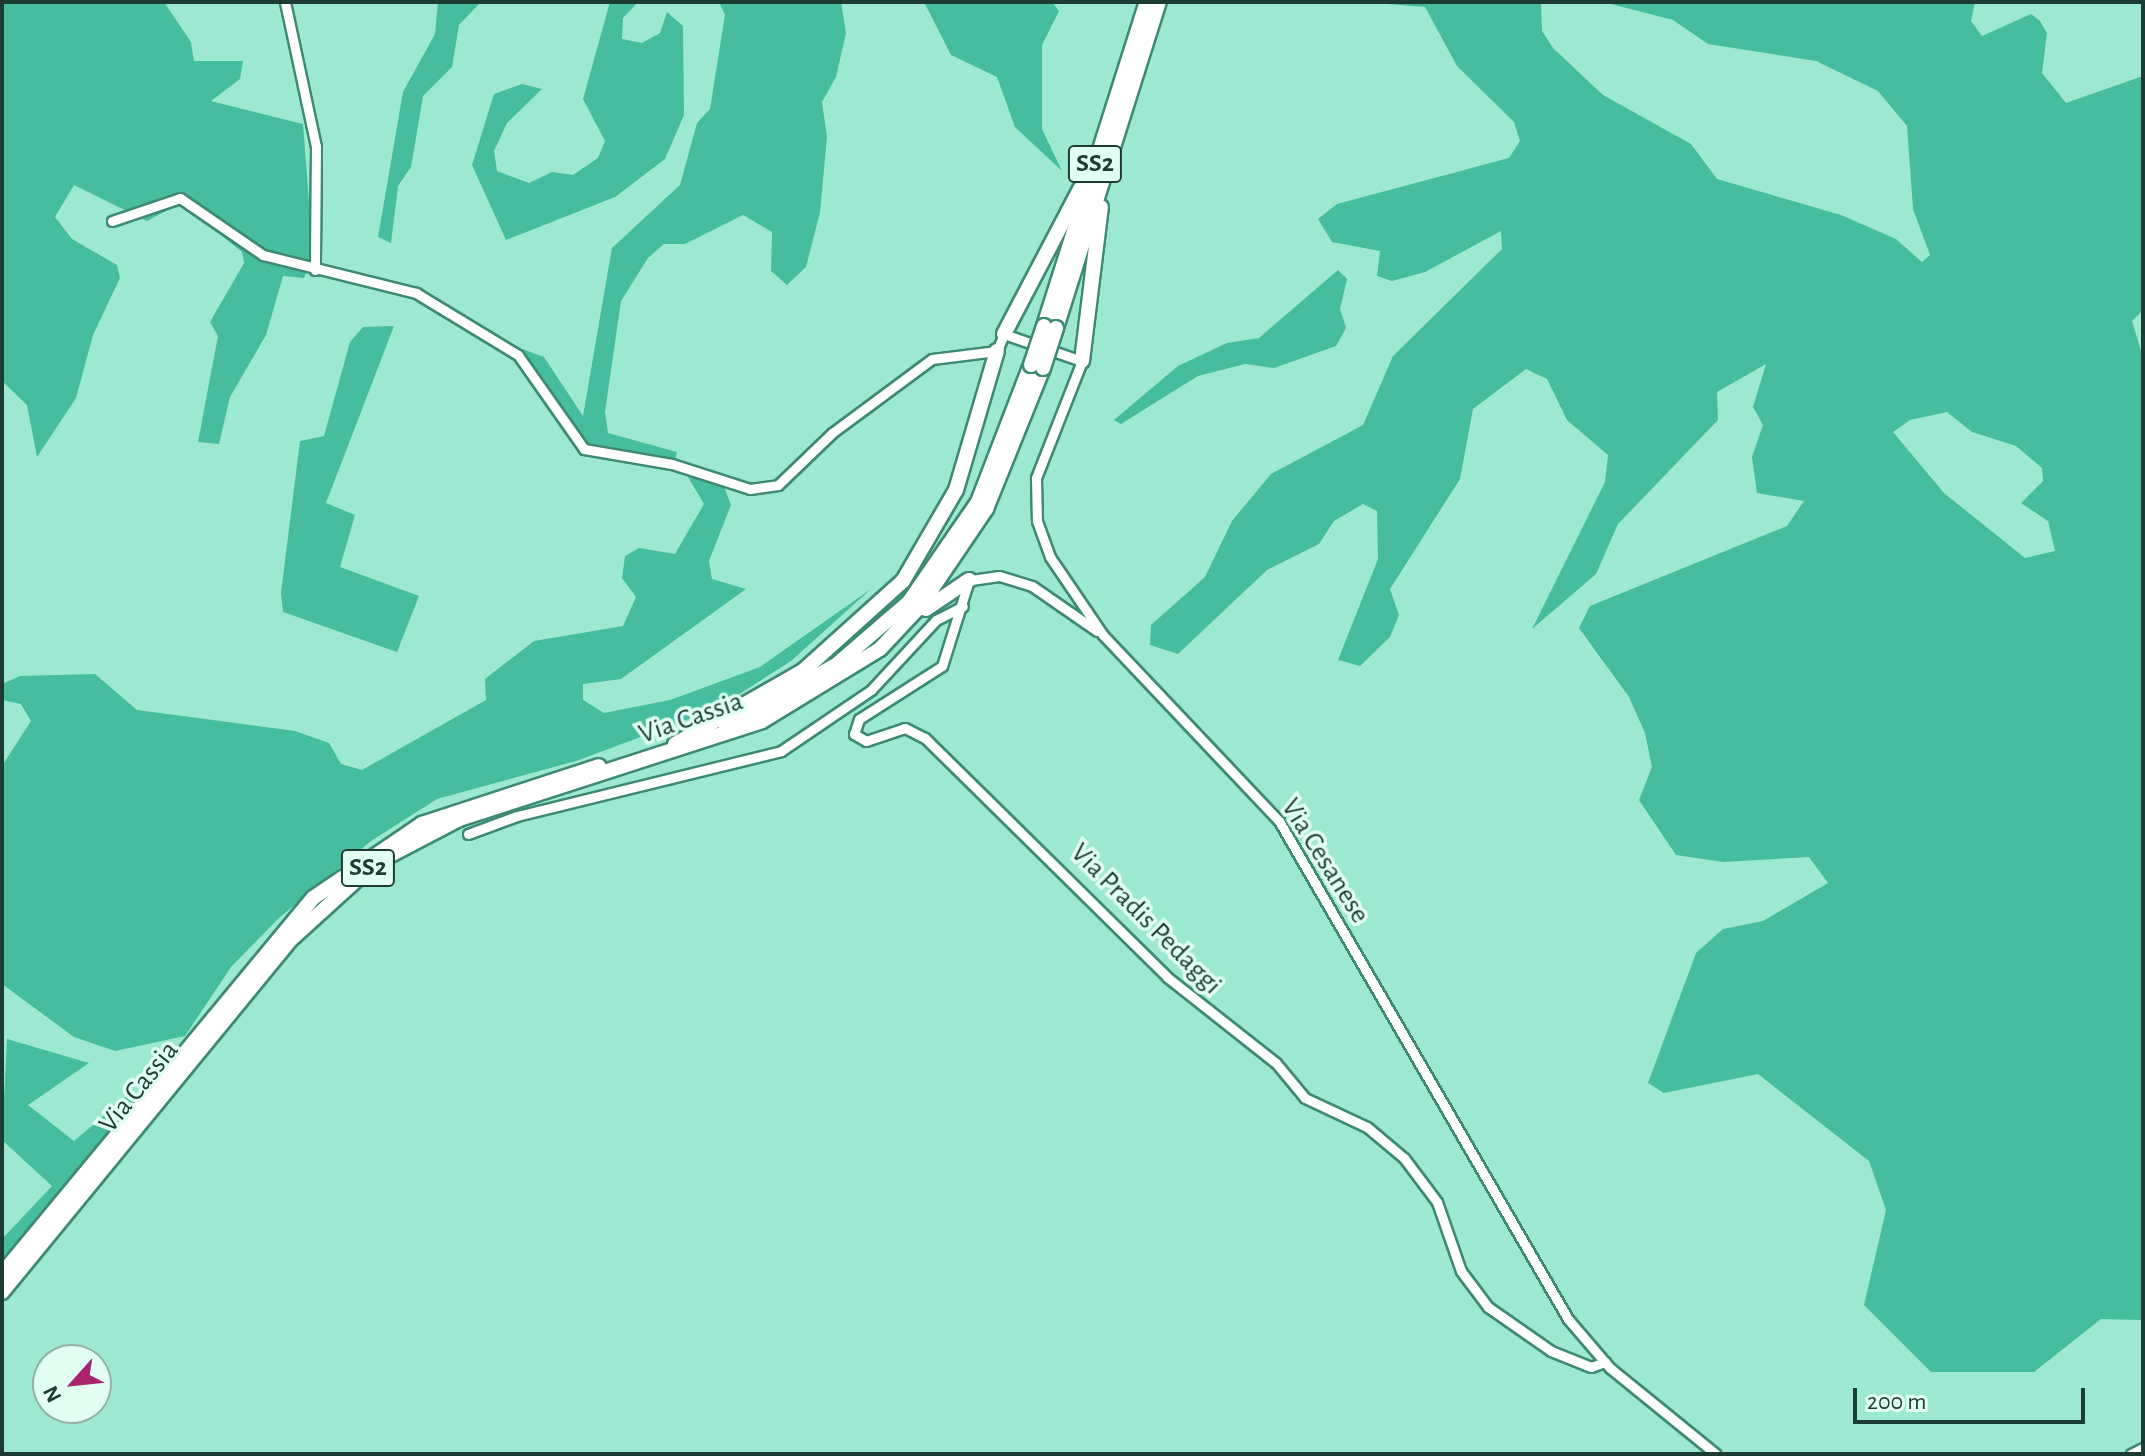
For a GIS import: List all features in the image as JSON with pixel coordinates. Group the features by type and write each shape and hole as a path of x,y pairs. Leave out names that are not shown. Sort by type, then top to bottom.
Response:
{"highway":[{"name":"Via Cassia","path":"1050,327 1099,153 1147,2"},
{"name":"Via Cassia","path":"2,1292 289,941 362,873 459,819 762,721 880,649 921,605 986,509 1037,367 1159,2"},
{"path":"1082,361 1117,130"},
{"path":"1004,334 1099,153"},
{"path":"675,744 804,670 903,581 956,490 997,351"},
{"name":"Via Cassia","path":"2,1274 274,942 352,867 455,809 675,744 810,682 870,642 909,602 978,502 1037,367"},
{"path":"880,649 969,580"}],"street":[{"path":"285,2 314,131 315,270"},
{"path":"112,221 180,198 256,251 315,270 416,293 507,346 571,436 591,452 672,464 755,489 778,485 927,362 968,350 997,351 1004,334 1082,361"},
{"name":"Via Cesanese","path":"1082,361 1039,467 1035,510 1050,557 1103,635 1279,821 1557,1304 1605,1362 1716,1454"},
{"path":"969,580 999,576 1032,586 1103,635"},
{"name":"Via Pradis Pedaggi","path":"969,580 963,606 936,673 859,719 855,736 871,740 901,728 925,738 1167,977 1276,1063 1305,1098 1362,1124 1404,1158 1437,1202 1461,1271 1488,1307 1551,1351 1590,1367 1605,1362"},
{"path":"468,834 517,816 781,751 871,690 936,620 963,606"},
{"path":"2131,1454 2143,1448"}],"green space":[{"path":"2,2 164,2 191,42 194,61 243,61 240,79 211,101 303,124 313,254 304,278 283,276 266,335 230,397 219,444 198,442 218,336 210,322 244,263 242,252 181,203 147,221 74,185 55,217 72,239 117,265 120,278 93,335 76,398 37,457 27,405 2,381"},
{"path":"438,2 481,2 459,25 452,67 423,96 411,167 398,186 391,243 378,237 403,92 435,34"},
{"path":"610,2 638,2 623,18 622,39 642,43 660,33 667,12 683,26 684,115 665,159 615,197 506,240 472,165 494,94 522,84 542,89 507,123 494,151 497,171 529,183 552,172 573,175 598,158 605,141 583,99"},
{"path":"719,2 841,2 846,33 836,77 822,102 827,137 820,212 806,267 787,285 771,271 772,232 743,215 685,244 664,244 648,258 621,301 605,412 608,433 677,452 675,460 594,451 572,435 522,349 544,357 583,416 612,248 680,185 697,123 710,109 725,15"},
{"path":"924,2 1052,2 1059,11 1042,45 1042,129 1062,171 1015,127 997,77 951,55"},
{"path":"1362,2 1541,2 1542,31 1553,48 1603,95 1691,144 1717,179 1841,215 1896,239 1922,262 1930,255 1913,209 1907,126 1878,91 1816,61 1708,44 1673,20 1603,2 1975,2 1971,21 1982,36 2031,14 2040,21 2047,33 2042,73 2066,103 2143,76 2143,310 2132,321 2143,357 2143,1320 2101,1319 2034,1372 1931,1372 1864,1305 1886,1210 1869,1161 1758,1074 1664,1093 1648,1083 1696,953 1723,929 1763,921 1828,883 1809,857 1723,862 1676,855 1639,800 1652,767 1645,733 1629,697 1579,628 1590,606 1787,526 1804,501 1757,493 1752,457 1763,425 1753,407 1766,364 1717,392 1718,420 1618,524 1596,574 1532,629 1605,482 1608,455 1567,420 1547,379 1526,369 1473,409 1460,479 1390,589 1399,615 1390,637 1360,666 1338,660 1378,559 1377,511 1363,504 1334,521 1319,544 1267,570 1178,654 1150,645 1151,625 1205,577 1232,521 1271,474 1363,425 1393,356 1502,249 1501,231 1425,272 1392,281 1377,276 1380,251 1332,242 1318,219 1337,204 1509,158 1520,141 1514,122 1457,66 1425,7","holes":["1947,412 1972,432 2016,446 2042,468 2043,481 2021,503 2048,521 2055,551 2025,558 1944,493 1893,432 1910,420"]},
{"path":"1338,270 1347,279 1340,309 1346,328 1336,346 1274,368 1245,364 1198,376 1121,424 1114,420 1178,366 1227,343 1259,338"},
{"path":"394,326 326,503 355,515 340,567 419,596 397,652 283,612 281,593 300,441 324,436 350,342 363,327"},
{"path":"688,477 723,484 731,505 709,561 712,579 746,589 621,679 583,684 583,700 604,713 670,700 760,667 871,589 791,661 716,709 576,761 437,799 371,841 279,918 231,967 185,1036 115,1051 74,1037 2,984 2,766 31,721 21,704 2,700 2,684 20,676 95,674 137,710 295,731 329,743 341,764 362,770 486,700 485,679 534,641 623,626 636,597 622,578 625,556 639,548 675,554 704,504"},
{"path":"7,1039 89,1063 28,1105 74,1141 132,1092 136,1104 2,1262 2,1239 52,1186 2,1140"}]}
